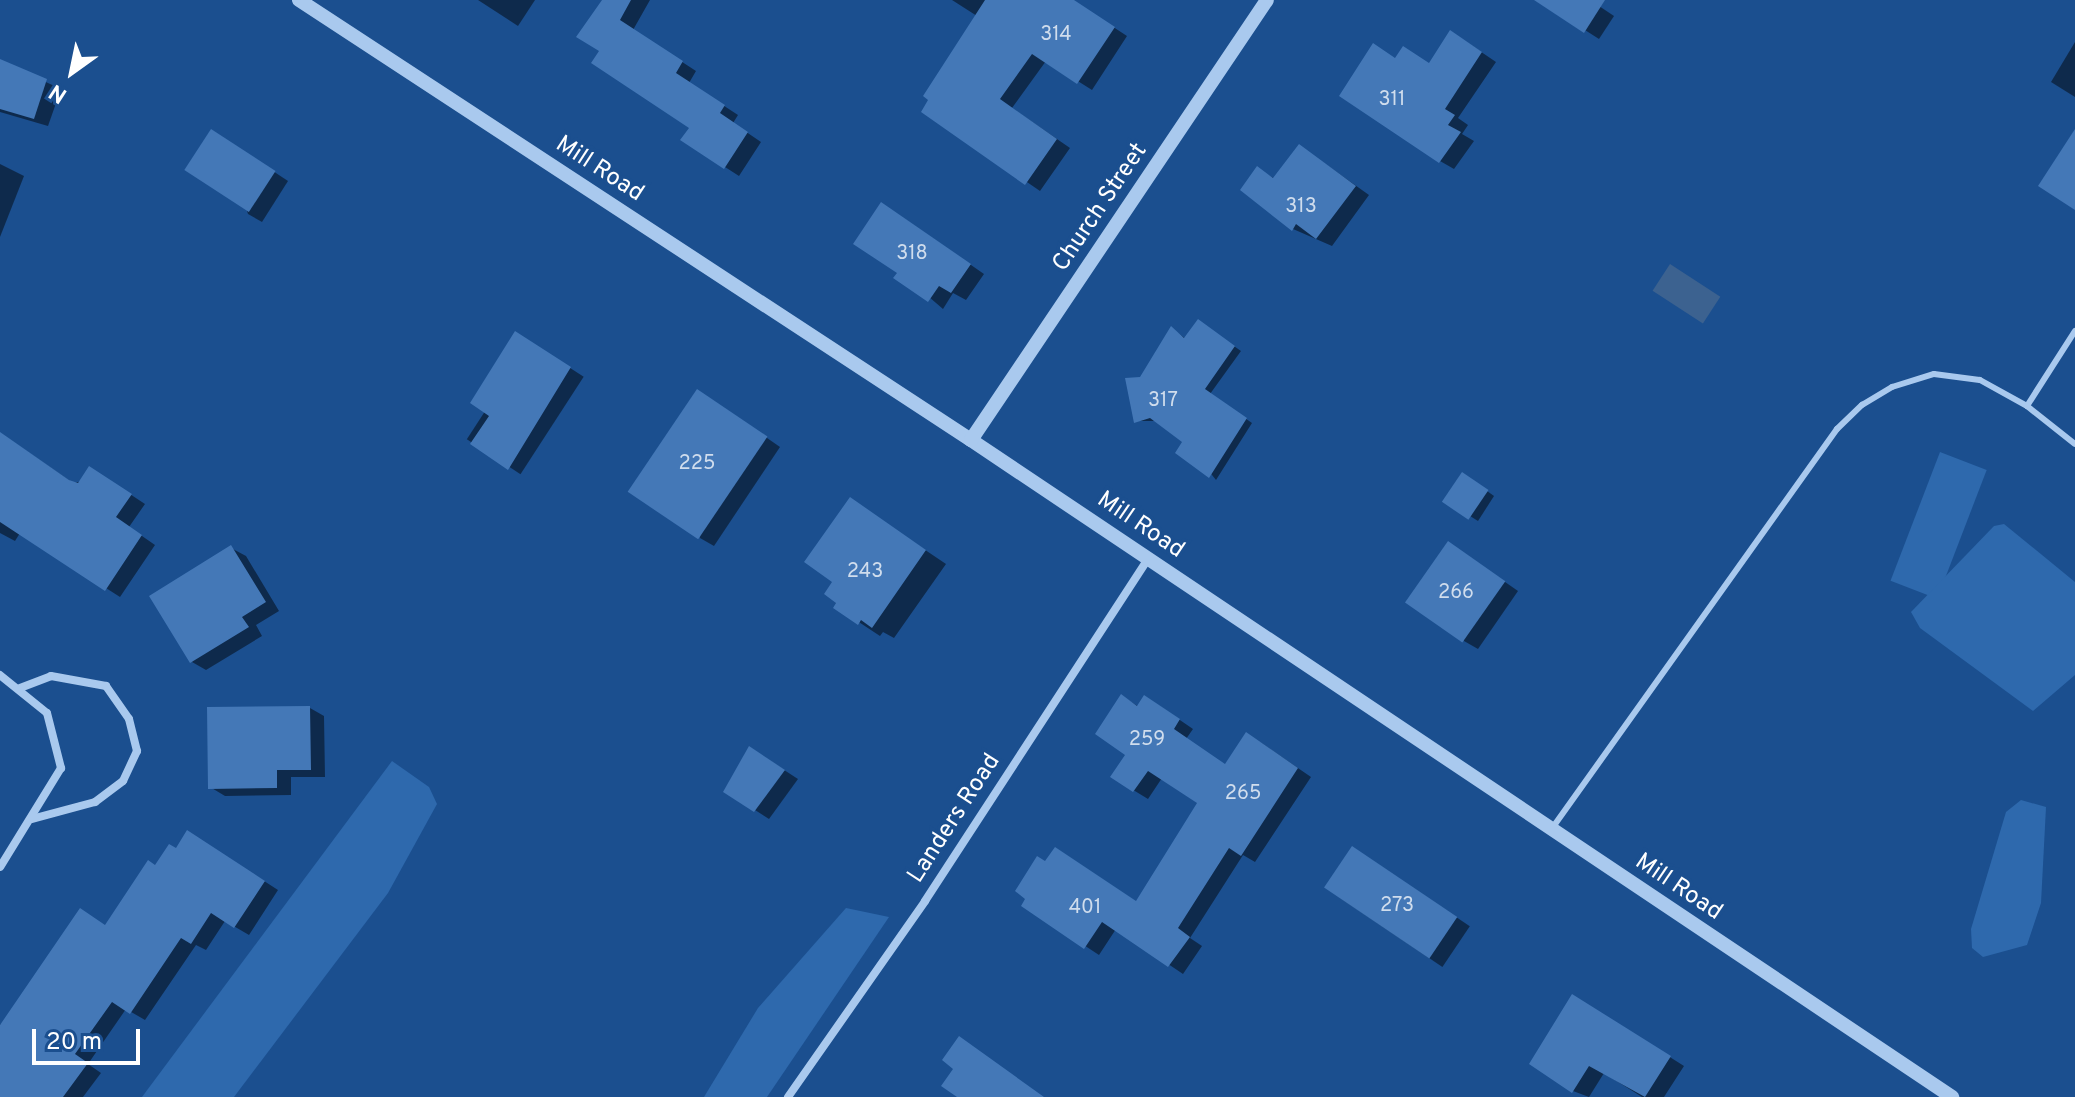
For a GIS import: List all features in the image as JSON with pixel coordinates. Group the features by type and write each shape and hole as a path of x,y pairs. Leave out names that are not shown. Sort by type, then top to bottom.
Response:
{"street":[{"name":"Mill Road","path":"299,0 1149,558 1952,1097"},
{"name":"Church Street","path":"971,440 1267,0"},
{"name":"Landers Road","path":"788,1097 925,901 1149,558"},
{"path":"0,675 20,688 47,713 61,768 0,867"},
{"path":"20,688 51,676 106,686 129,719 137,751 123,781 95,802 32,819"}],"lane":[{"path":"2027,406 2075,331"},
{"path":"1551,830 1827,441 1862,405 1892,387 1934,374 1980,380 2027,406 2075,444"}],"shaded area":[{"path":"1670,264 1720,297 1703,324 1653,291"},
{"path":"1940,452 1987,470 1937,599 1891,581"},
{"path":"2004,524 2075,582 2075,675 2033,711 1920,628 1911,612 1994,526"},
{"path":"392,761 429,787 437,804 388,893 234,1097 142,1097"},
{"path":"2021,800 2046,807 2041,903 2027,945 1983,957 1972,948 1971,929 2006,812"},
{"path":"846,908 889,917 767,1097 704,1097 758,1008"}],"building":[{"path":"602,0 631,0 620,20 683,61 676,73 725,105 720,113 748,132 724,169 680,140 689,128 591,63 599,51 576,37"},
{"path":"985,0 1074,0 1115,27 1077,84 1032,54 1000,99 1057,139 1025,185 921,112 928,100 923,96"},
{"path":"1534,0 1605,0 1584,33"},
{"path":"1450,30 1482,52 1445,109 1455,115 1448,125 1461,132 1439,163 1339,96 1373,43 1395,58 1403,46 1429,63"},
{"path":"0,59 47,79 34,119 0,109"},
{"path":"211,129 276,171 249,212 184,170"},
{"path":"2075,129 2075,210 2038,186"},
{"path":"1299,144 1356,186 1316,239 1296,224 1292,231 1240,190 1257,166 1273,178"},
{"path":"881,202 971,264 951,293 939,286 928,302 893,278 897,273 853,244"},
{"path":"1198,319 1235,346 1205,389 1247,418 1209,478 1175,453 1182,442 1150,418 1134,423 1125,378 1140,377 1171,326 1184,338"},
{"path":"515,331 571,367 508,470 470,444 489,416 470,403"},
{"path":"697,389 767,437 698,539 628,492"},
{"path":"0,432 69,480 78,483 89,466 132,494 116,517 142,535 105,591 0,522"},
{"path":"1462,472 1489,490 1468,520 1442,502"},
{"path":"850,497 926,550 872,628 861,620 858,625 833,608 836,603 824,594 832,582 804,562"},
{"path":"1448,541 1505,581 1462,643 1405,602"},
{"path":"231,545 266,602 242,617 249,627 190,663 149,596"},
{"path":"1121,694 1137,706 1144,695 1180,719 1174,729 1225,764 1246,732 1298,768 1241,856 1229,848 1178,928 1190,937 1168,967 1102,922 1084,949 1021,906 1025,899 1015,891 1037,856 1045,861 1055,847 1136,901 1197,803 1148,771 1133,792 1110,777 1125,755 1095,734"},
{"path":"310,706 311,770 277,770 277,788 208,789 207,707"},
{"path":"749,746 785,770 754,812 723,792"},
{"path":"187,830 265,881 234,928 211,913 191,944 181,938 130,1014 112,1002 75,1054 88,1063 63,1097 0,1097 0,1025 80,908 105,925 148,860 155,865 169,844 176,848"},
{"path":"1352,846 1457,917 1429,958 1324,887"},
{"path":"1572,994 1671,1056 1645,1097 1589,1066 1572,1093 1529,1064"},
{"path":"959,1036 1044,1097 957,1097 941,1086 953,1069 942,1060"}]}
